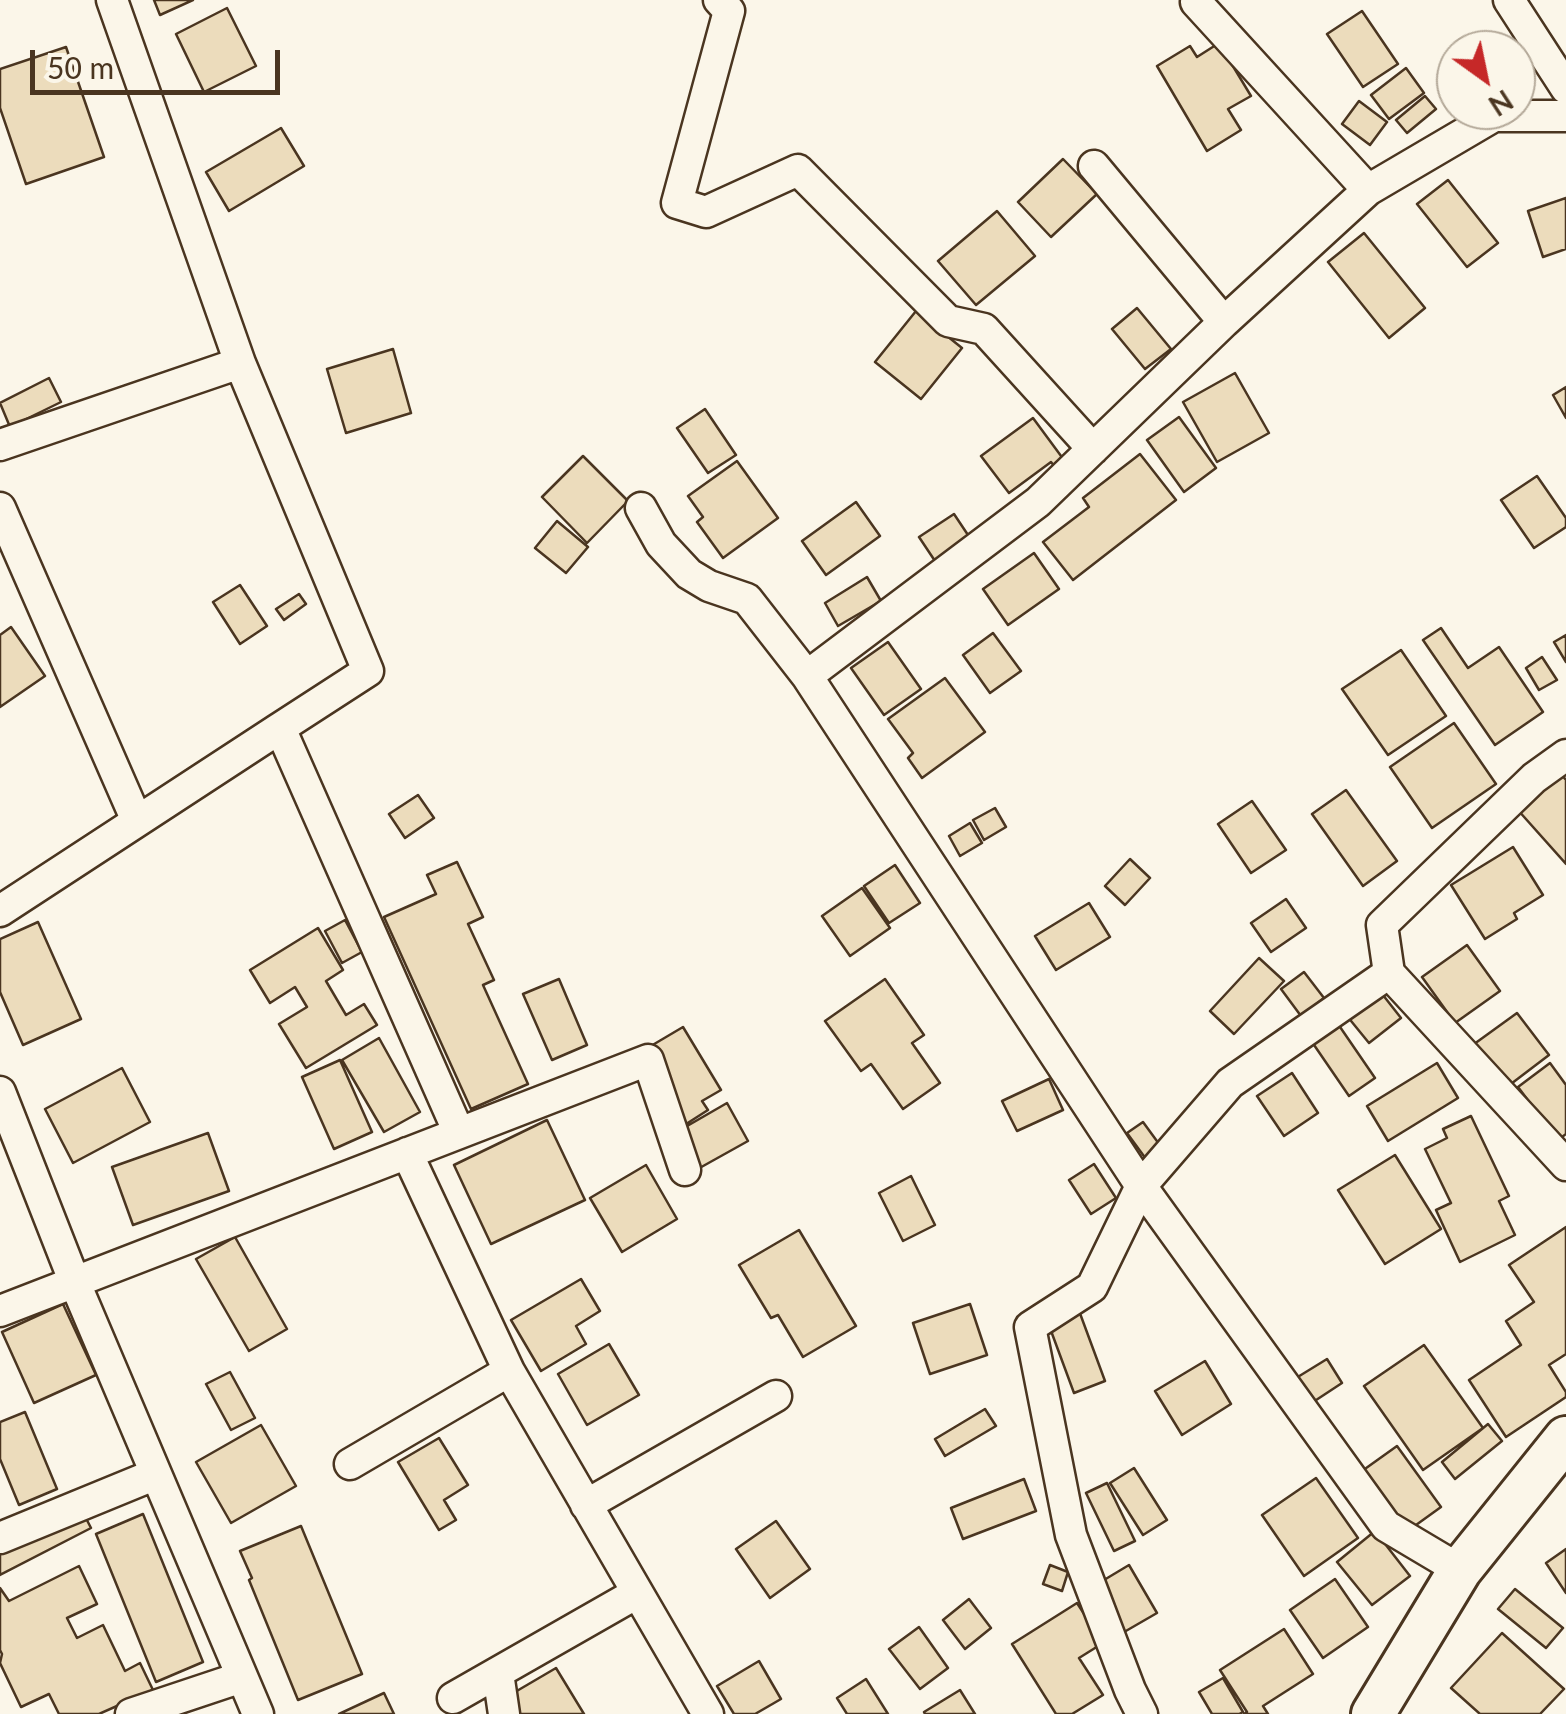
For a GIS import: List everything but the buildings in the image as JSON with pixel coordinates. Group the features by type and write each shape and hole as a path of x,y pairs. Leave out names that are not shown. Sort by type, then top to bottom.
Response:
{"main road":[{"path":"1373,1714 1460,1570 1566,1438"}],"street":[{"path":"0,910 368,671 240,363 112,0"},
{"path":"719,0 729,11 677,203 706,212 798,170 948,321 984,329 1093,449"},
{"path":"1199,0 1196,2 1368,190"},
{"path":"1509,0 1566,88"},
{"path":"807,676 1038,502 1224,322 1368,190 1494,116 1566,116"},
{"path":"1094,166 1224,322"},
{"path":"0,445 240,363"},
{"path":"0,508 138,821"},
{"path":"641,508 661,544 689,574 709,586 747,599 807,676 1140,1186 1386,1526 1460,1570"},
{"path":"280,728 459,1133"},
{"path":"1566,754 1534,778 1382,925 1389,972 1566,1165"},
{"path":"1142,1714 1071,1535 1030,1327 1092,1287 1140,1186 1230,1082 1389,972"},
{"path":"0,1311 648,1060 685,1170"},
{"path":"0,1092 75,1283 258,1714"},
{"path":"406,1154 509,1371 708,1714"},
{"path":"350,1464 509,1371"},
{"path":"586,1505 776,1396"},
{"path":"0,1538 156,1474"},
{"path":"453,1698 637,1592"},
{"path":"498,1672 504,1714"},
{"path":"131,1714 242,1677"}]}
